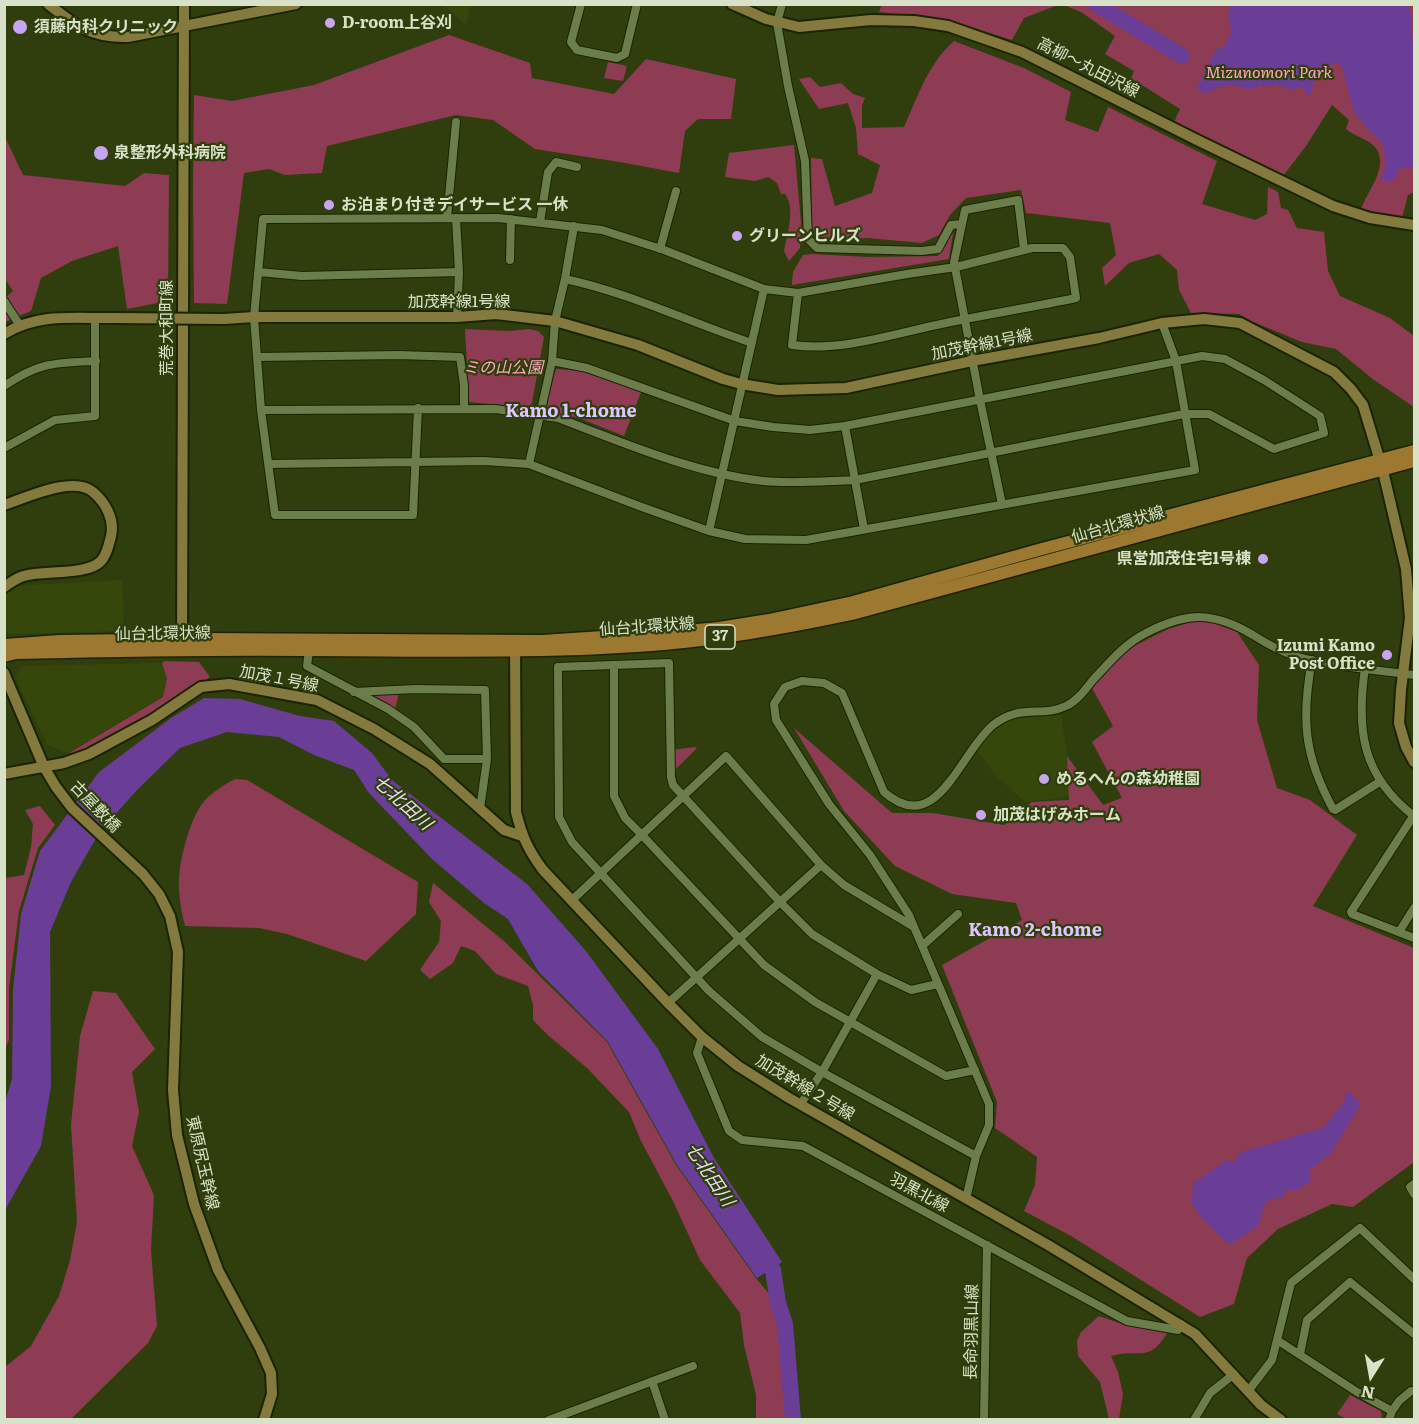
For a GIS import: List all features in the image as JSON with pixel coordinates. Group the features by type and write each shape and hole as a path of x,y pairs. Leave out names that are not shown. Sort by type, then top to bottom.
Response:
{"main road":[{"name":"仙台北環状線","path":"1381,466 1414,450"},
{"name":"仙台北環状線","path":"4,645 60,641 309,650 515,645 542,640 719,628 840,605 1231,499 1381,466 1414,461"},
{"name":"仙台北環状線","path":"4,656 16,653 182,645 515,645"}],"street":[{"path":"49,5 77,26 102,36 128,37 296,4"},
{"path":"581,4 571,42 577,50 617,58 625,54 637,4"},
{"name":"高柳～丸田沢線","path":"732,4 777,23 799,27 872,20 914,21 948,26 1022,52 1333,206 1370,218 1414,225"},
{"path":"782,4 777,23 805,161 808,239 817,248 922,251 938,249 951,225 962,224"},
{"name":"荒巻大和町線","path":"182,645 184,5"},
{"path":"456,122 452,218 459,272 457,317"},
{"path":"540,222 548,172 556,162 577,167"},
{"path":"660,249 675,191"},
{"path":"1002,504 954,262 965,210 1018,200 1024,249"},
{"path":"418,408 414,515 275,515 261,410 254,317 263,219 511,219 574,226 602,230 660,249 764,289 798,293 956,267 1024,249 1064,248 1070,257 1076,298 839,345 812,348 792,345 798,293"},
{"path":"510,260 511,219"},
{"path":"529,464 552,360 555,321 574,226"},
{"path":"259,272 302,276 459,272"},
{"path":"565,279 594,285 752,343"},
{"path":"709,531 764,289"},
{"path":"4,300 19,324 4,334"},
{"name":"加茂幹線1号線","path":"19,324 44,318 457,317 496,314 555,321 638,345 723,379 777,390 846,388 972,361 1099,338 1162,323 1204,319 1240,323 1334,372 1363,405 1403,549 1410,618 1409,674 1399,723 1406,747 1414,762"},
{"path":"4,448 55,420 95,416 95,318"},
{"path":"268,464 484,461 529,464 709,531 746,539 806,540 1196,470 1176,361 1162,323"},
{"path":"258,357 399,355 460,357 464,408"},
{"path":"261,410 495,408 558,418 678,461 723,474 764,481 805,483 855,480 1185,414 1209,414 1274,449 1324,433 1320,416 1225,359 1202,356 844,426 810,430 735,421 587,368 552,360"},
{"path":"4,386 26,372 46,364 96,361"},
{"path":"844,426 864,529"},
{"path":"4,505 62,486 74,485 89,488 104,502 113,528 108,548 100,562 84,569 23,576 4,587"},
{"path":"966,1199 976,1156 989,1125 989,1104 909,915 870,855 829,804 776,720 774,704 785,687 802,681 824,683 842,693 884,792 896,802 912,806 927,803 939,795 981,737 998,722 1021,712 1065,706 1078,697 1124,647 1146,633 1194,616 1222,619 1281,651 1312,660 1409,674"},
{"name":"加茂幹線２号線","path":"515,645 516,812 522,836 543,870 668,1003 702,1037 738,1065 800,1105 1181,1324 1195,1334 1249,1390 1261,1406 1281,1419"},
{"path":"309,650 307,666 388,709 414,727 444,759 487,759"},
{"path":"1312,660 1306,699 1307,734 1317,777 1333,809 1335,810 1381,781"},
{"path":"938,984 911,990 877,974 812,933 780,902 673,785 669,663 558,667 559,817 572,842 709,991 762,1037 976,1156"},
{"path":"614,665 614,796 625,818 738,939 764,965 788,984 848,1022 946,1076 975,1070"},
{"path":"1365,668 1361,725 1366,748 1381,781 1396,800 1414,815 1351,912 1414,938"},
{"name":"古屋敷橋","path":"4,673 44,767 56,787 72,808 114,847"},
{"name":"加茂１号線","path":"4,774 64,763 89,754 152,720 201,687 229,684 316,700 326,704 374,729 430,764 504,830 522,836"},
{"path":"354,692 415,689 484,690 487,759 480,809"},
{"path":"571,901 726,756 821,865 844,885 914,927"},
{"name":"東原尻玉幹線","path":"114,847 143,874 159,894 170,916 178,952 173,1090 177,1135 194,1204 218,1270 271,1373 272,1394 264,1419"},
{"path":"668,1003 821,865"},
{"path":"1398,932 1414,908"},
{"path":"922,946 958,914"},
{"path":"800,1105 822,1072 877,974"},
{"name":"羽黒北線","path":"702,1037 697,1053 729,1131 742,1140 803,1146 1127,1321 1178,1330 1181,1324"},
{"path":"1414,1184 1410,1187 1414,1194"},
{"path":"1249,1390 1272,1360 1291,1283 1360,1228 1414,1279"},
{"name":"長命羽黒山線","path":"984,1419 987,1245"},
{"path":"1300,1354 1308,1320 1350,1282 1414,1334"},
{"path":"1277,1340 1357,1392 1392,1411"},
{"path":"549,1419 693,1366"},
{"path":"1194,1419 1209,1393 1234,1374"},
{"path":"652,1381 664,1419"},
{"path":"1389,1419 1399,1401 1414,1391"}],"shaded area":[{"path":"444,5 471,5 466,25"},
{"path":"122,580 124,631 9,634 5,628 5,595 14,586"},
{"path":"160,663 167,678 163,696 68,753 47,745 15,677 22,666"},
{"path":"1061,715 1074,796 1025,802 995,775 977,750 985,738 1010,719"}],"green space":[{"path":"882,4 1058,5 1024,18 1012,40 948,20 879,12"},
{"name":"Mizunomori Park","path":"1064,5 1414,5 1414,192 1408,195 1402,218 1361,209 1379,170 1379,154 1372,144 1346,129 1349,120 1332,105 1306,146 1283,176 1174,122 1180,109 1131,78 1134,71 1105,54 1115,36 1081,12"},
{"path":"449,35 530,63 532,78 614,94 646,59 736,79 731,119 698,119 685,131 679,173 535,149 493,120 456,115 327,146 322,173 285,175 269,169 244,173 227,304 194,303 194,95 232,101 314,85"},
{"path":"954,41 1024,68 1071,92 1065,120 1098,132 1108,107 1217,161 1202,204 1255,220 1267,214 1268,187 1278,192 1281,208 1288,210 1297,228 1324,232 1328,271 1340,296 1390,318 1414,336 1414,407 1374,380 1336,349 1302,342 1239,314 1191,313 1179,290 1177,270 1159,254 1129,263 1105,286 1102,268 1116,255 1110,223 1026,213 1021,190 966,198 950,215 939,235 922,243 868,238 821,241 812,228 811,158 822,159 835,206 872,193 880,165 858,154 856,128 848,103 819,109 799,79 810,77 820,87 841,83 853,94 865,98 862,106 862,128 904,127 930,70"},
{"path":"608,62 627,66 623,81 604,78"},
{"path":"4,135 23,175 125,186 144,173 169,175 168,301 127,309 118,246 72,261 41,278 31,311 5,322 5,298 13,291 5,279"},
{"path":"794,145 801,223 800,248 789,261 784,251 790,222 790,207 777,183 768,177 755,181 725,177 729,153"},
{"path":"950,233 953,233 949,259 792,285 793,272 803,255 938,256"},
{"name":"ミの山公園","path":"465,329 510,331 529,329 538,331 544,337 531,408 469,402"},
{"path":"556,369 582,371 641,392 624,436 579,418 549,412 546,405"},
{"path":"1202,619 1237,632 1259,665 1257,720 1277,788 1310,800 1357,835 1313,906 1414,948 1414,1162 1353,1207 1332,1204 1278,1229 1247,1258 1234,1304 1200,1317 1071,1236 1024,1211 1035,1185 1037,1157 995,1128 997,1102 942,965 1022,920 1016,903 952,894 895,866 844,811 794,728 892,813 933,813 1004,825 1032,802 1069,800 1067,756 1103,805 1122,798 1092,742 1113,726 1092,688 1126,650 1168,629"},
{"path":"164,661 199,662 210,677 152,716 88,751 69,753 163,697 167,678 162,664"},
{"path":"376,693 399,693 395,709 374,699"},
{"path":"697,748 673,772 672,750"},
{"path":"235,779 247,780 418,882 416,914 366,961 287,934 259,928 185,926 179,880 188,834 204,801"},
{"path":"40,806 55,825 38,848 19,911 9,988 9,1040 5,1048 5,878 24,875 31,847 33,824 25,810"},
{"path":"433,883 505,942 607,1042 676,1165 774,1300 781,1332 788,1419 756,1419 756,1395 744,1345 740,1313 700,1260 629,1112 587,1068 533,1020 533,1005 528,986 496,974 475,951 461,946 453,963 430,979 420,970 439,942 441,921 429,902"},
{"path":"93,991 116,993 155,1049 132,1072 139,1112 132,1146 154,1195 151,1250 157,1326 148,1343 71,1419 5,1419 5,1367 31,1346 59,1296 70,1260 77,1222 71,1125 80,1036"},
{"path":"1099,1316 1125,1325 1167,1333 1161,1343 1148,1352 1111,1356 1118,1372 1123,1394 1119,1419 1109,1419 1100,1382 1078,1356 1077,1341 1081,1332"},
{"path":"1350,1395 1381,1411 1382,1419 1347,1419 1337,1414"}],"water":[{"path":"1229,5 1407,5 1414,49 1414,167 1399,169 1395,179 1391,181 1381,179 1386,163 1383,145 1355,114 1343,70 1336,62 1323,70 1314,82 1309,97 1304,88 1293,90 1276,84 1248,89 1224,85 1203,94 1197,88 1216,49 1224,47 1232,30"},
{"path":"204,698 240,699 300,716 334,721 372,753 392,780 527,884 586,951 658,1049 714,1158 782,1262 757,1278 677,1165 608,1042 538,971 508,919 484,903 432,859 369,793 354,770 314,755 279,737 227,732 180,748 136,791 99,833 71,882 50,932 51,1086 41,1146 5,1210 4,1105 12,1079 13,990 21,914 40,851 99,772 171,718"},
{"path":"1345,1091 1349,1091 1361,1104 1331,1153 1309,1171 1311,1181 1296,1191 1288,1189 1283,1197 1266,1201 1258,1226 1229,1245 1202,1218 1192,1204 1193,1184 1226,1160 1235,1162 1241,1152 1323,1128 1345,1101"}],"waterway":[{"path":"1096,4 1182,56"},
{"name":"七北田川","path":"759,1249 773,1270 778,1303 785,1324 793,1420"}],"place":[{"name":"D-room上谷刈","path":"330,23"},
{"name":"須藤内科クリニック","path":"20,27"},
{"name":"泉整形外科病院","path":"101,153"},
{"name":"お泊まり付きデイサービス 一休","path":"329,205"},
{"name":"グリーンヒルズ","path":"737,236"},
{"name":"県営加茂住宅1号棟","path":"1263,559"},
{"name":"Izumi Kamo Post Office","path":"1387,655"},
{"name":"めるへんの森幼稚園","path":"1044,779"},
{"name":"加茂はげみホーム","path":"981,815"}],"district":[{"name":"Kamo 1-chome","path":"571,412"},
{"name":"Kamo 2-chome","path":"1035,931"}]}
